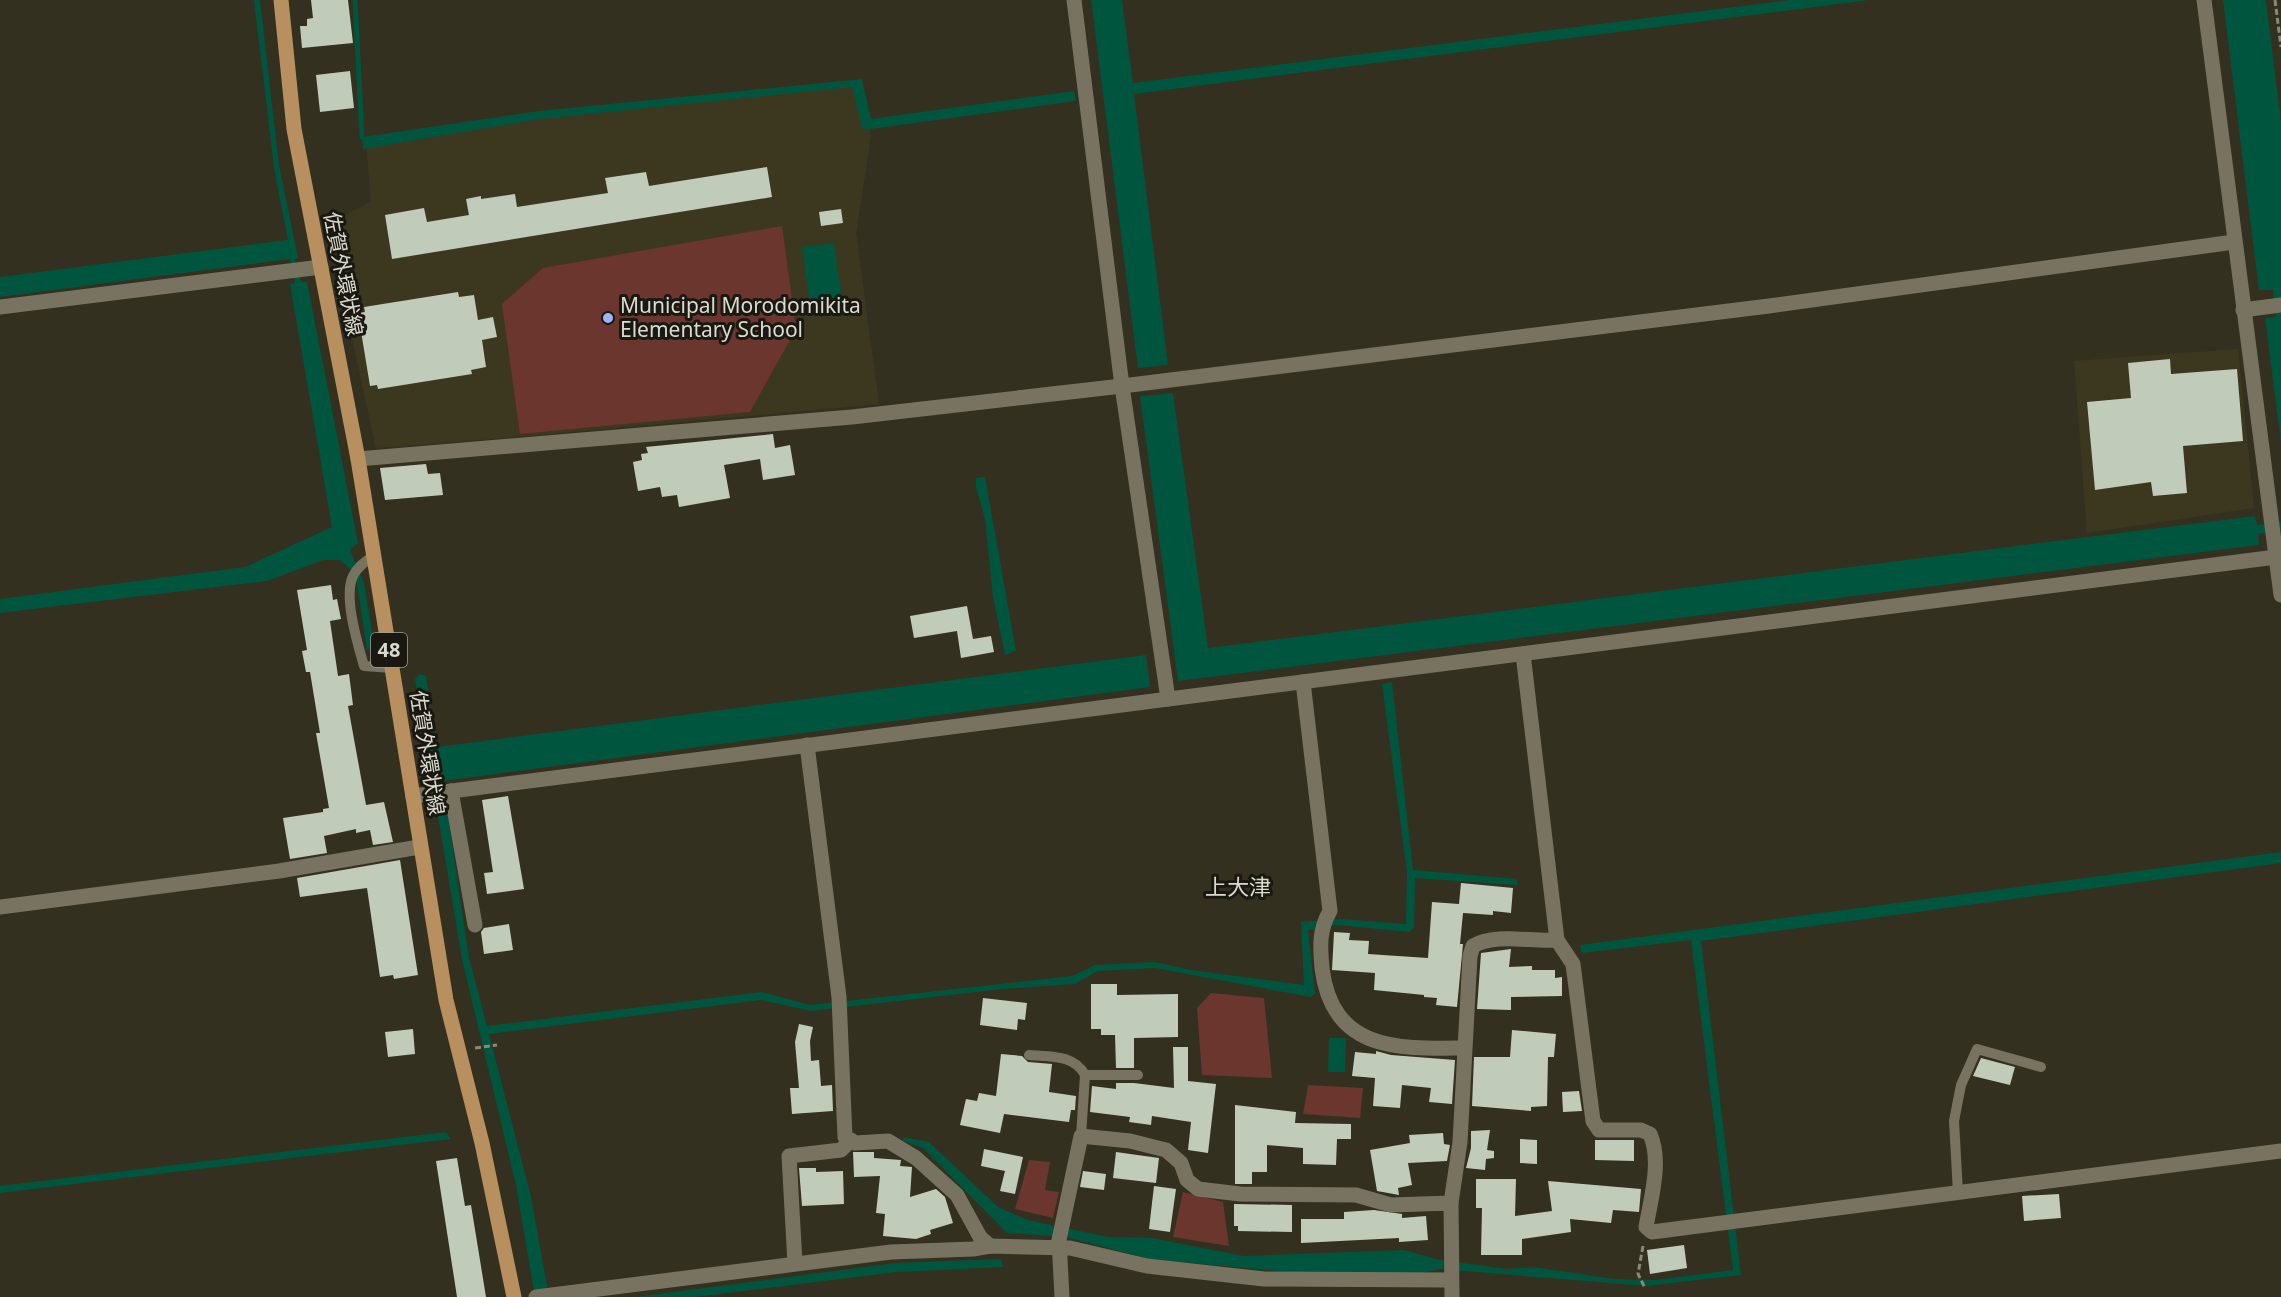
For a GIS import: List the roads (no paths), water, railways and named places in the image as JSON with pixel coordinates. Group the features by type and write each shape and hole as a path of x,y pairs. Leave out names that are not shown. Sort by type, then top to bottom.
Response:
{"main road":[{"name":"佐賀外環状線","path":"280,0 294,129 358,459 413,796 419,847 446,1000 482,1143 514,1297"}],"street":[{"path":"1074,0 1122,386 1168,699"},
{"path":"2204,0 2281,595"},
{"path":"358,459 506,442 852,417 1122,386 1769,306 2234,242"},
{"path":"0,307 321,267"},
{"path":"2243,310 2276,306"},
{"path":"413,796 2276,557"},
{"path":"1522,654 1557,940 1573,964 1593,1121 1599,1130 1641,1130 1650,1134 1654,1143 1654,1175 1646,1227 1652,1232 2281,1151"},
{"path":"1303,682 1330,911 1320,932 1324,983 1336,1010 1353,1031 1376,1043 1408,1049 1463,1048"},
{"path":"807,746 840,1005 845,1137 855,1143 888,1141 916,1158 957,1195 980,1237 990,1246"},
{"path":"450,791 475,925"},
{"path":"0,907 279,871 419,847"},
{"path":"1452,1297 1451,1203 1460,1142 1463,1048 1470,956 1473,946 1485,940 1535,942 1557,940"},
{"path":"1062,1297 1059,1245 1061,1222 1081,1136 1130,1141 1166,1150 1181,1163 1187,1180 1198,1189 1240,1194 1356,1195 1391,1206 1451,1203"},
{"path":"795,1263 789,1156 841,1150 850,1140"},
{"path":"536,1297 891,1252 973,1250 990,1246 1059,1245 1147,1266 1264,1279 1451,1277"}],"lane":[{"path":"373,556 359,567 352,578 350,594 364,666 392,668"},
{"path":"1958,1193 1954,1121 1961,1085 1977,1049 2041,1067"},
{"path":"1029,1055 1071,1059 1086,1075 1138,1075"},
{"path":"1081,1136 1086,1075"}],"waterway":[{"path":"355,0 362,137"}],"place":[{"name":"Municipal Morodomikita Elementary School","path":"608,318"}],"district":[{"name":"上大津","path":"1238,887"}]}
